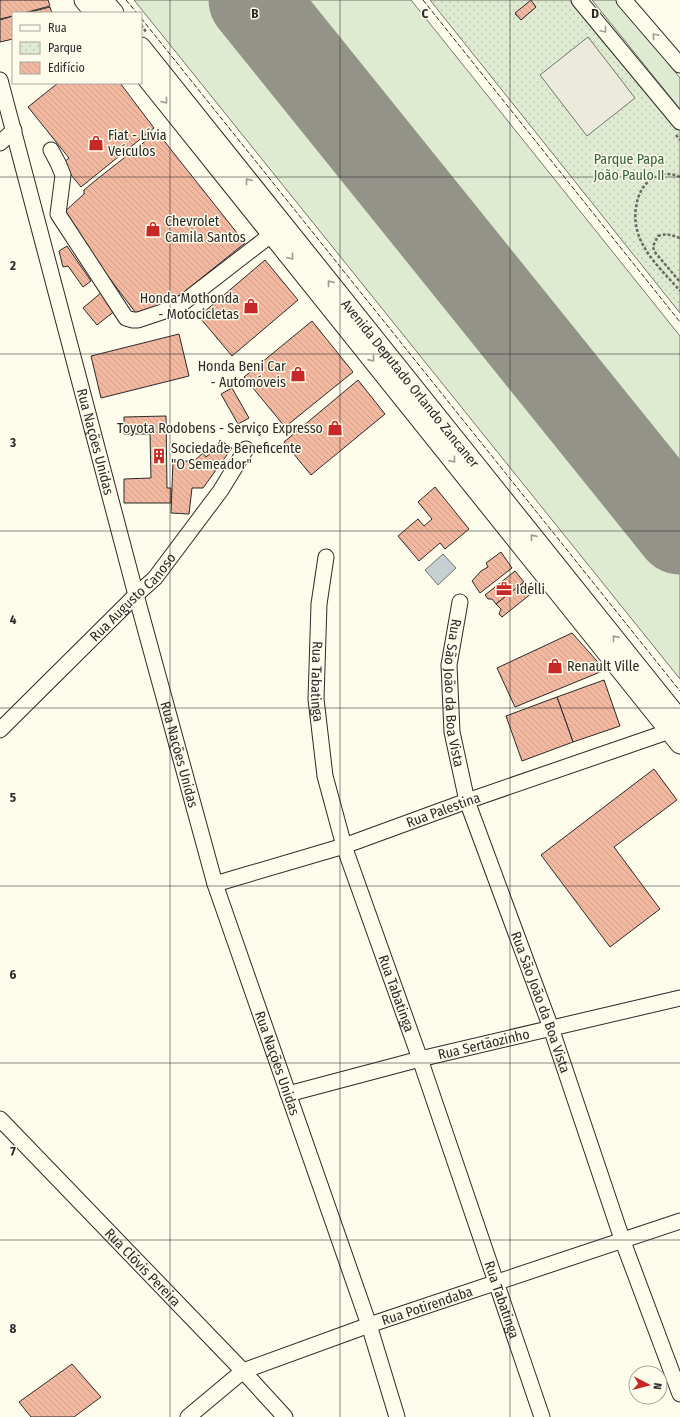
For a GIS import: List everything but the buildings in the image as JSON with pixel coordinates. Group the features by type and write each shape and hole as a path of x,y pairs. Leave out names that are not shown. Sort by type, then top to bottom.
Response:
{"main road":[{"path":"84,0 94,12"},
{"path":"103,0 113,12"},
{"name":"Avenida Deputado Orlando Zancaner","path":"142,48 677,730"},
{"name":"Avenida Deputado Orlando Zancaner","path":"142,72 272,234 651,695"}],"street":[{"path":"579,0 680,122"},
{"path":"624,0 680,65"},
{"name":"Rua Nações Unidas","path":"0,80 136,596 215,884 369,1325 397,1417"},
{"path":"0,143 14,130"},
{"path":"51,150 58,163 62,176 58,214 126,318 129,320 135,321 162,312 184,302 272,234"},
{"name":"Rua Augusto Canoso","path":"0,730 155,578 221,490 246,449"},
{"name":"Rua Tabatinga","path":"326,558 319,604 316,699 325,776 344,846 420,1059 542,1417"},
{"name":"Rua São João da Boa Vista","path":"460,602 449,665 452,732 467,801 551,1028 622,1240 680,1394"},
{"name":"Rua Palestina","path":"215,884 344,846 467,801 677,730"},
{"name":"Rua Sertãozinho","path":"288,1094 420,1059 680,998"},
{"name":"Rua Clóvis Pereira","path":"0,1119 243,1371 285,1417"},
{"name":"Rua Potirendaba","path":"188,1417 243,1371 496,1281 680,1221"}],"path":[{"path":"680,177 668,173 654,177 648,181 641,189 634,221 638,236 646,251 680,291"},
{"path":"680,238 668,234 658,236 653,246 654,251 680,282"}],"green space":[{"path":"134,0 223,0 680,566 680,679"},
{"path":"282,0 411,0 680,336 680,497"},
{"name":"Parque Papa João Paulo II","path":"430,0 576,0 680,128 680,313","holes":["531,1 536,7 521,20 515,14"]},
{"path":"592,0 617,0 680,78 680,109"}],"shaded area":[{"path":"588,37 635,98 587,136 540,75"},
{"path":"443,554 456,568 438,585 425,570"}],"runway":[{"path":"253,0 680,530"}],"fence":[{"path":"126,0 136,12"},
{"path":"423,0 680,322"},
{"path":"142,19 680,691"}],"place":[{"name":"Fiat - Lívia Veículos","path":"96,143"},
{"name":"Chevrolet Camila Santos","path":"153,229"},
{"name":"Honda Mothonda - Motocicletas","path":"251,306"},
{"name":"Honda Beni Car - Automóveis","path":"298,374"},
{"name":"Toyota Rodobens - Serviço Expresso","path":"335,428"},
{"name":"Sociedade Beneficente \"O Semeador\"","path":"159,456"},
{"name":"Idélli","path":"504,589"},
{"name":"Renault Ville","path":"555,666"}]}
